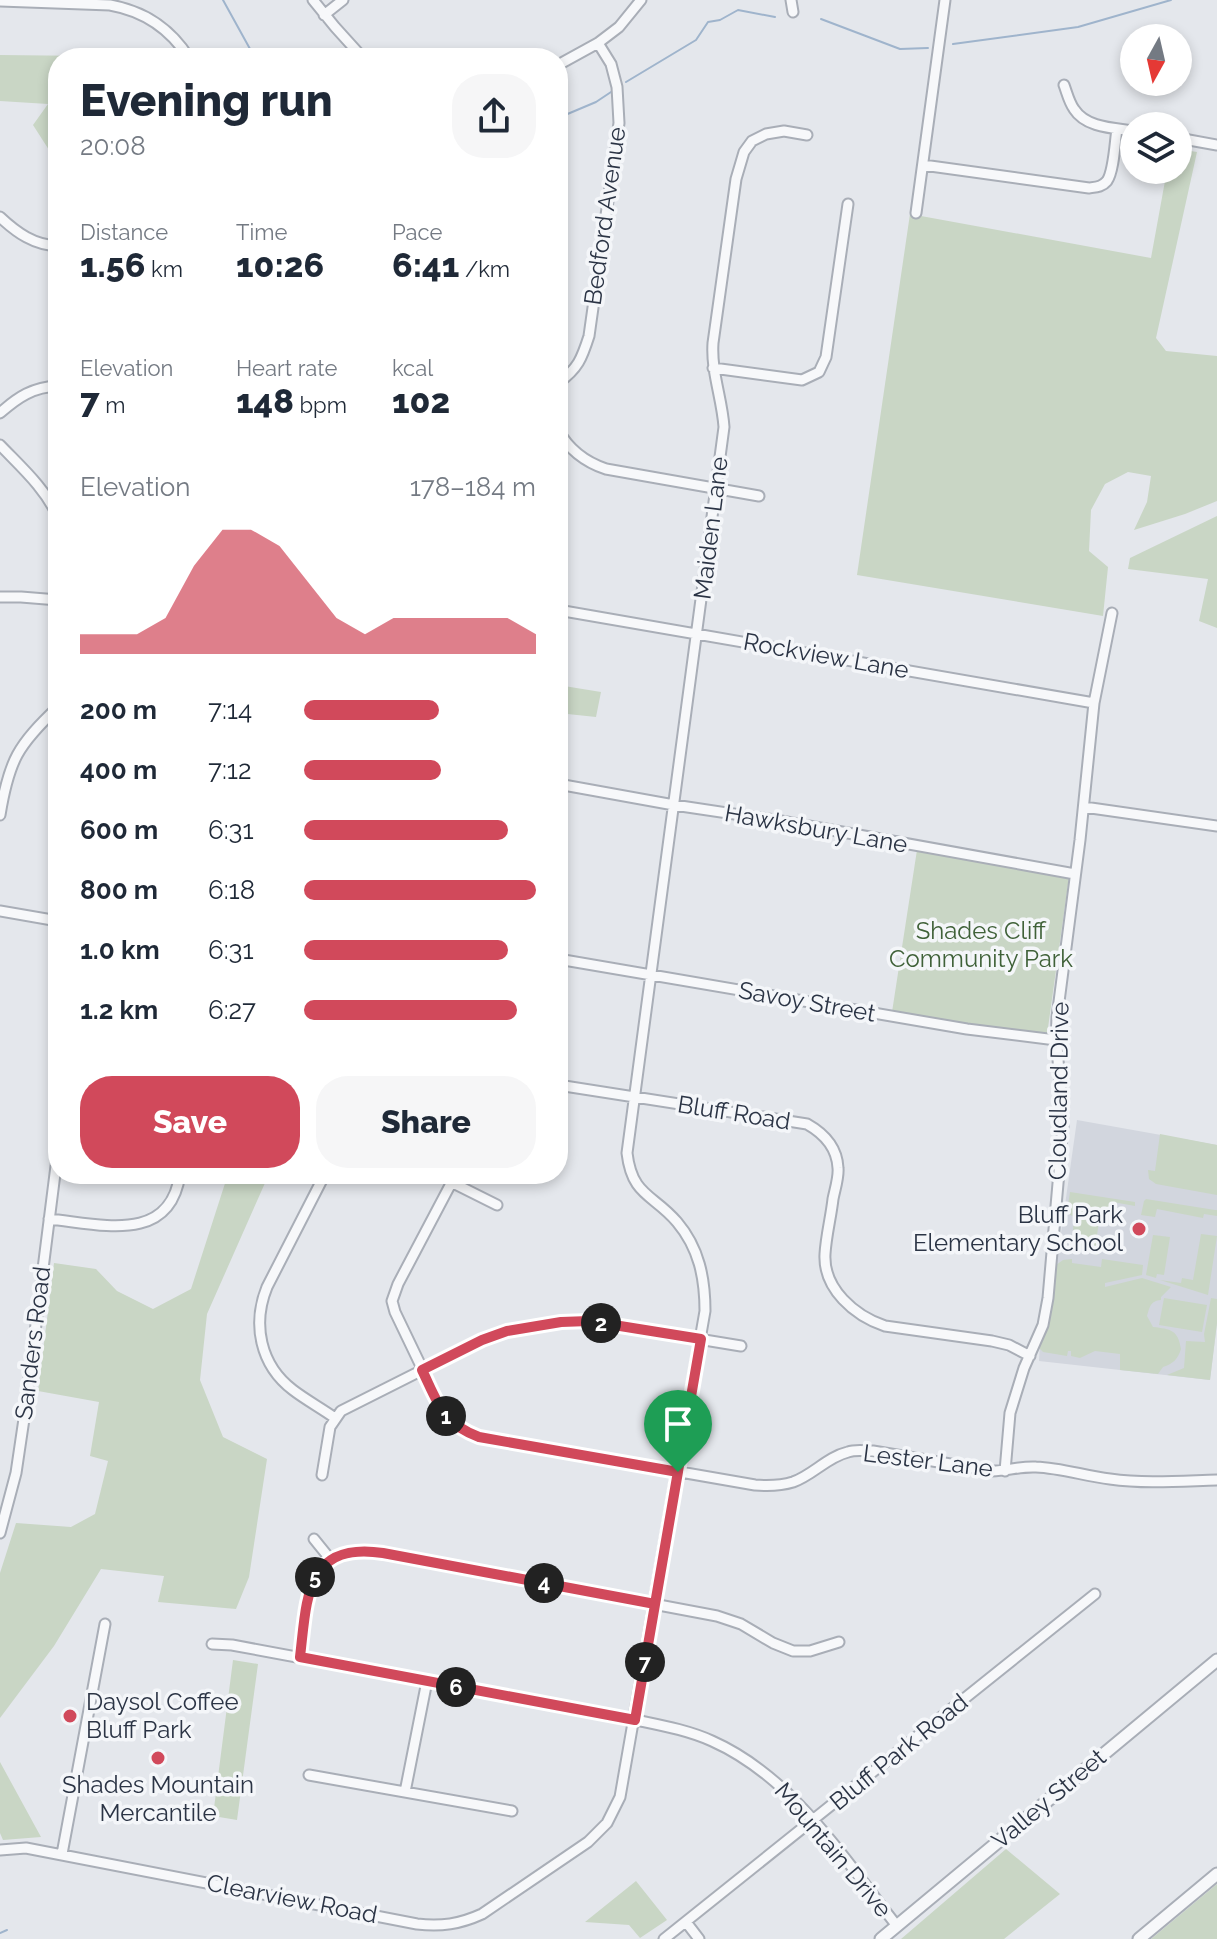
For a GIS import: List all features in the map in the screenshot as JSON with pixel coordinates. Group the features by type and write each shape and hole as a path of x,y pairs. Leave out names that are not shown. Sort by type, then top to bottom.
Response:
{"street":[{"path":"313,0 354,48"},
{"path":"324,15 343,0"},
{"path":"568,60 619,27 641,0"},
{"path":"791,0 793,12"},
{"path":"916,213 945,0"},
{"path":"0,1 123,7 159,24 182,48"},
{"name":"Bedford Avenue","path":"568,376 582,359 589,336 619,123 617,87 611,64 598,43"},
{"path":"1064,85 1073,108 1086,121 1120,129"},
{"path":"923,165 1099,187 1110,175 1117,129"},
{"name":"Maiden Lane","path":"636,1097 724,427 713,368 715,328 736,179 741,159 752,141 766,134 784,131 807,135"},
{"path":"1192,141 1217,145"},
{"path":"713,368 802,380 819,372 826,357 848,204"},
{"path":"0,217 12,229 31,240 48,244"},
{"path":"0,413 14,400 33,390 48,388"},
{"path":"0,445 48,498"},
{"path":"568,445 593,465 759,496"},
{"path":"0,597 48,599"},
{"name":"Rockview Lane","path":"568,612 1094,703"},
{"name":"Cloudland Drive","path":"1005,1471 1010,1413 1043,1325 1048,1298 1063,1126 1057,1017 1094,703 1112,613"},
{"path":"0,815 14,757 48,717"},
{"name":"Hawksbury Lane","path":"568,786 1075,874"},
{"path":"1084,807 1217,826"},
{"path":"0,911 48,919"},
{"name":"Savoy Street","path":"568,961 967,1029 1056,1040"},
{"name":"Bluff Road","path":"568,1087 807,1124 821,1132 831,1145 838,1168 824,1257 829,1280 842,1299 872,1321 885,1326 992,1341 1009,1345 1030,1356"},
{"name":"Clearview Road","path":"0,1850 26,1848 62,1854 431,1925 469,1920 494,1906 574,1852 601,1829 620,1797 635,1720 701,1339 705,1292 695,1250 676,1221 638,1187 628,1165 636,1097"},
{"name":"Sanders Road","path":"0,1533 13,1486 22,1433 54,1184"},
{"path":"49,1219 128,1227 148,1222 163,1213 172,1202 179,1184"},
{"path":"320,1184 267,1287 261,1304 259,1326 263,1349 284,1382 335,1418"},
{"name":"Lester Lane","path":"450,1184 392,1301 443,1412 464,1432 755,1485 772,1486 795,1481 831,1459 857,1450 982,1470 1040,1467 1137,1481 1217,1480"},
{"path":"463,1184 497,1205"},
{"path":"322,1475 330,1427 348,1406 482,1340 507,1331 589,1321 741,1346"},
{"path":"314,1539 331,1560"},
{"path":"300,1657 309,1589 331,1560 354,1550 731,1620 793,1651 810,1651 839,1642"},
{"name":"Bluff Park Road","path":"664,1939 1095,1594"},
{"path":"62,1854 105,1624"},
{"name":"Mountain Drive","path":"212,1644 300,1657 635,1720 695,1735 740,1755 781,1786 814,1821 897,1926"},
{"name":"Valley Street","path":"881,1939 1217,1660"},
{"path":"405,1792 427,1681"},
{"path":"309,1775 512,1811"},
{"path":"1139,1939 1217,1874"},
{"path":"686,1922 699,1939"}],"shaded area":[{"name":"Bluff Park Elementary School","path":"1077,1120 1217,1145 1217,1323 1210,1380 1039,1361 1040,1343 1053,1290"}],"green space":[{"path":"0,55 48,56 48,104 0,101"},
{"path":"48,104 48,148 33,125"},
{"path":"1192,151 1197,152 1192,175"},
{"path":"1164,184 1190,184 1156,338 1166,351 1217,356 1217,501 1134,530 1147,502 1151,476 1128,472 1105,484 1091,510 1089,551 1108,567 1103,616 857,575 910,214 1151,258"},
{"path":"1217,516 1217,628 1199,621 1208,579 1128,569 1130,558"},
{"path":"568,687 601,692 596,717 568,714"},
{"name":"Shades Cliff Community Park","path":"917,850 1069,877 1047,1035 892,1012"},
{"path":"1160,1134 1217,1145 1217,1195 1156,1184 1149,1179 1148,1170 1155,1171"},
{"path":"225,1184 265,1184 207,1314 200,1380 223,1437 267,1459 249,1577 236,1609 158,1602 164,1576 101,1569 54,1646 0,1718 0,1573 16,1523 71,1527 95,1514 108,1461 90,1456 99,1402 38,1391 54,1263 96,1269 117,1291 153,1309 191,1289"},
{"path":"1070,1192 1135,1202 1135,1206 1113,1202 1113,1205 1100,1211 1098,1255 1083,1250 1075,1243 1074,1217 1067,1213"},
{"path":"1146,1199 1217,1210 1217,1216 1204,1214 1203,1218 1157,1209 1155,1217 1141,1215"},
{"path":"1201,1234 1217,1236 1208,1295 1160,1280 1181,1283 1182,1278 1193,1280"},
{"path":"1153,1235 1170,1237 1164,1275 1157,1274 1156,1278 1146,1275"},
{"path":"1072,1259 1072,1263 1101,1267 1102,1259 1143,1265 1142,1275 1105,1283 1105,1287 1142,1278 1171,1287 1161,1300 1153,1303 1147,1316 1153,1327 1176,1334 1181,1349 1175,1361 1163,1367 1158,1374 1120,1370 1120,1354 1095,1351 1080,1358 1071,1356 1071,1351 1067,1356 1043,1352 1039,1348 1056,1265"},
{"path":"1164,1298 1207,1305 1202,1332 1159,1325"},
{"path":"1211,1298 1217,1299 1217,1323 1210,1380 1167,1375 1184,1368 1186,1341 1205,1342"},
{"path":"233,1660 258,1664 237,1820 213,1816"},
{"path":"0,1762 41,1837 3,1840 0,1833"},
{"path":"1006,1849 1060,1894 1004,1939 901,1939"},
{"path":"636,1881 667,1920 640,1938 629,1925 585,1922"},
{"path":"1217,1884 1217,1939 1151,1939"}],"waterway":[{"path":"223,0 249,48"},
{"path":"953,44 1078,27 1171,0"},
{"path":"626,82 696,40 708,22 720,20 738,10 775,17"},
{"path":"821,19 900,49 928,48"},
{"path":"568,114 611,92"},
{"path":"0,1933 7,1930"}],"place":[{"name":"Bluff Park Elementary School","path":"1139,1229"},
{"name":"Daysol Coffee Bluff Park","path":"70,1716"},
{"name":"Shades Mountain Mercantile","path":"158,1758"}],"route":[{"path":"678,1472 464,1432 443,1412 422,1370 482,1340 533,1326 589,1321 701,1339 689,1405 678,1472 655,1604 354,1550 334,1557 312,1581 306,1602 300,1657 635,1720 678,1472"}]}
